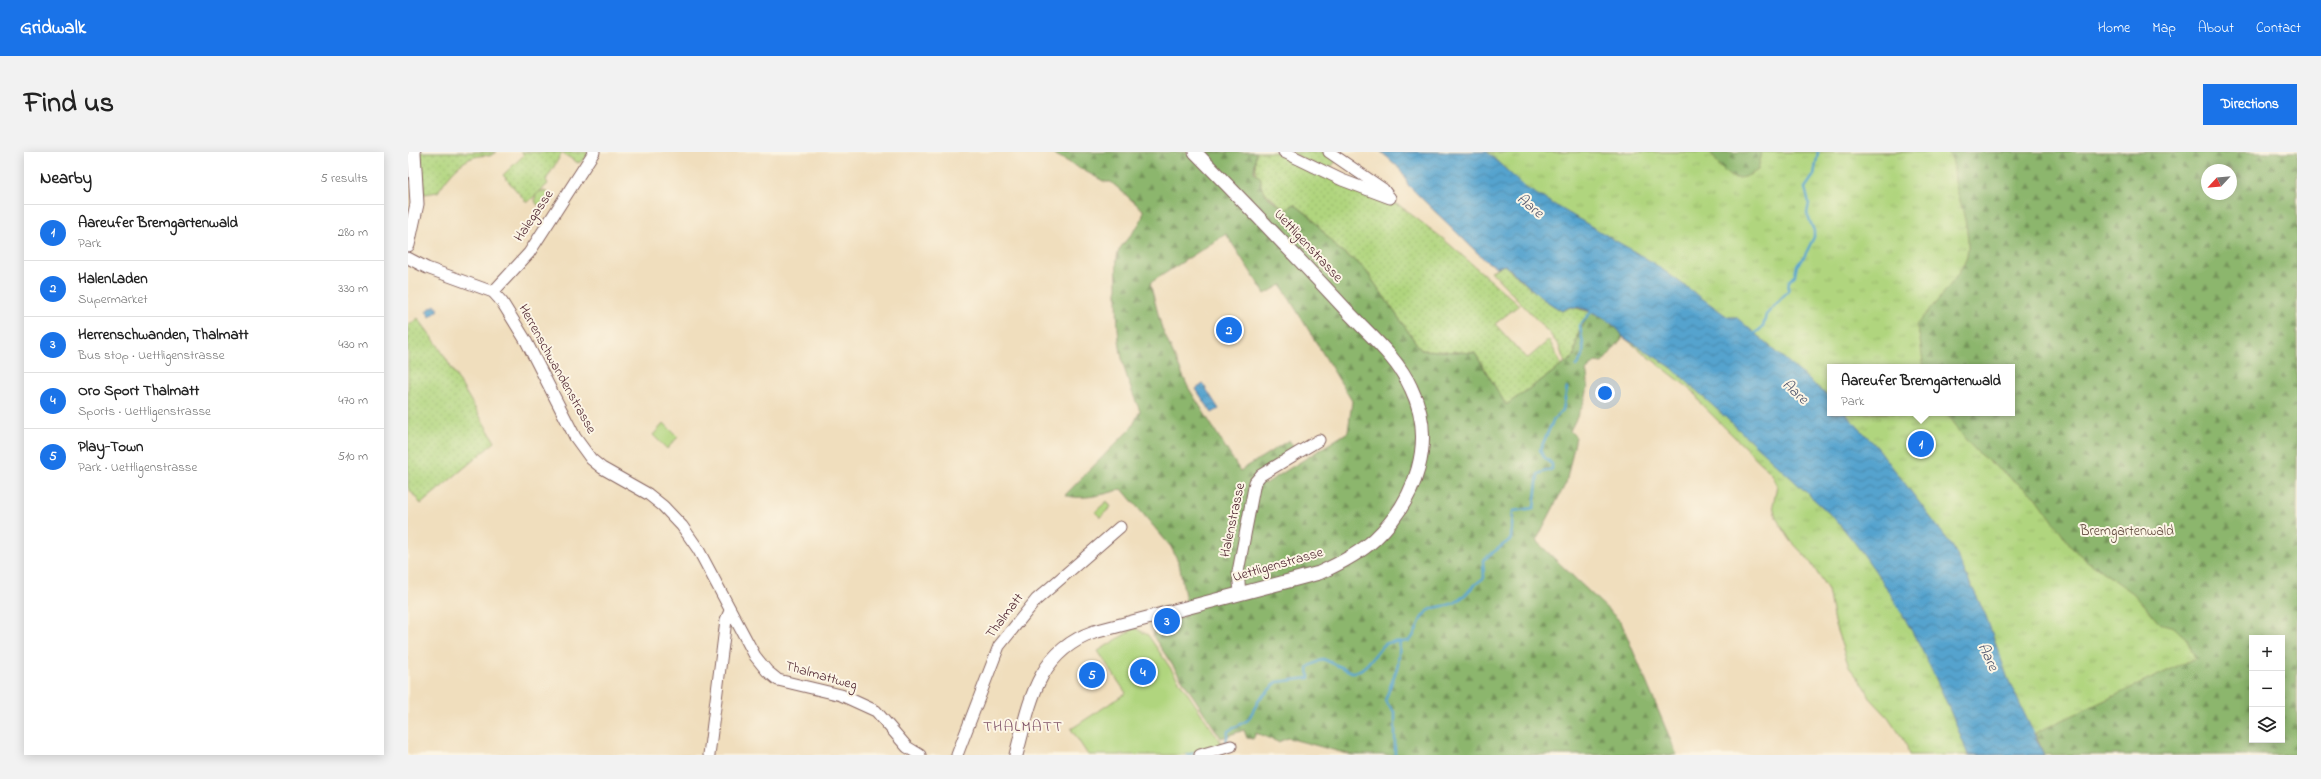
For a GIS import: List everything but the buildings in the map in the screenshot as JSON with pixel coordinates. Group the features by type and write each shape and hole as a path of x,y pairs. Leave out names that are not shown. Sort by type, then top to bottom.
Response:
{"main road":[{"path":"408,245 417,204 414,152"},
{"name":"Uettligenstrasse","path":"1016,755 1038,682 1048,664 1065,646 1080,637 1102,629 1319,573 1357,553 1375,539 1400,509 1419,470 1422,453 1422,419 1411,387 1391,358 1279,238 1195,152"}],"street":[{"name":"Halegasse","path":"493,292 529,253 594,152"},
{"path":"1284,152 1342,180 1390,198 1383,189 1329,152"},
{"path":"408,258 427,268 493,292"},
{"name":"Herrenschwandenstrasse","path":"493,292 509,312 571,430 591,459 605,470 640,488 673,515 694,543 730,611"},
{"name":"Halenstrasse","path":"1240,593 1238,572 1255,482 1261,475 1319,440"},
{"name":"Thalmatt","path":"957,755 999,646 1036,600 1120,527"},
{"path":"709,755 726,620 730,611"},
{"name":"Thalmattweg","path":"730,611 759,663 773,677 786,683 841,695 868,707 882,716 907,747 920,755"},
{"path":"1200,755 1231,746"}],"green space":[{"path":"420,152 496,152 490,156 473,157 466,161 447,178 438,192 424,194"},
{"path":"521,152 590,152 584,160 578,163 562,153 546,180 548,184 527,203 503,175 524,155"},
{"path":"1050,152 1256,152 1254,172 1261,178 1262,188 1268,197 1286,210 1294,204 1310,216 1336,247 1364,268 1421,350 1475,353 1506,405 1574,357 1577,336 1590,312 1605,318 1617,328 1623,337 1602,363 1595,362 1586,371 1588,387 1584,402 1570,431 1576,437 1566,483 1536,541 1621,622 1677,755 1352,755 1288,738 1278,742 1256,733 1253,739 1247,738 1244,730 1221,738 1153,636 1156,625 1179,619 1188,613 1179,563 1171,547 1122,489 1101,495 1086,497 1071,497 1065,495 1132,427 1140,411 1127,378 1120,349 1118,334 1116,267 1119,250 1139,225 1143,215 1143,210 1111,182 1105,182","holes":["1226,234 1265,294 1281,285 1352,401 1348,432 1265,484 1257,473 1295,449 1289,440 1240,471 1188,387 1162,329 1150,283"]},
{"path":"1256,152 1278,152 1400,206 1441,237 1519,305 1495,324 1527,359 1549,340 1562,366 1506,405 1475,353 1421,350 1364,268 1336,247 1310,216 1294,204 1286,210 1270,197 1260,186 1256,172"},
{"path":"1290,152 1326,152 1337,160 1327,171"},
{"path":"1381,152 1710,152 1725,172 1735,178 1741,178 1758,170 1762,152 1948,152 1951,156 1953,164 1956,187 1967,230 1968,248 1967,256 1959,273 1937,302 1916,325 1919,334 1924,364 1827,364 1827,416 1949,416 1965,439 1979,454 2036,497 2073,549 2087,561 2133,593 2159,623 2174,627 2186,638 2195,658 2035,733 2044,755 1909,755 1906,743 1888,717 1871,699 1865,687 1849,667 1834,622 1828,590 1809,560 1791,541 1776,518 1773,505 1777,485 1772,474 1701,404 1694,392 1623,337 1620,332 1608,321 1592,312 1577,307 1571,307 1562,311 1543,299 1505,265 1497,267 1486,261 1408,185 1404,175 1394,163"},
{"name":"Bremgartenwald","path":"1487,152 2297,152 2297,755 2044,755 2034,733 1847,416 2015,416 2015,364 1827,365"},
{"path":"543,191 549,193 551,199 549,205 543,207 537,205 535,199 537,193"},
{"path":"1504,265 1543,299 1590,312 1577,336 1574,357 1565,364 1559,346 1550,334 1491,271"},
{"path":"418,318 439,347 495,442 421,504 408,488 408,326"},
{"path":"664,423 678,437 667,449 653,435"},
{"path":"1107,501 1111,507 1100,517 1095,512"},
{"path":"1135,628 1148,635 1222,744 1184,755 1088,755 1071,729 1126,693 1098,651"}],"water":[{"name":"Aare","path":"1381,152 1487,152 1526,188 1652,262 1728,317 1736,317 1827,395 1827,416 1848,416 1878,448 1953,547 1986,616 2008,679 2044,755 1968,755 1942,692 1911,630 1875,570 1833,517 1671,367 1623,337 1614,326 1600,316 1577,307 1570,307 1562,311 1543,299 1505,265 1497,267 1486,261 1408,185 1404,175 1394,163"},
{"path":"435,305 439,310 430,317 426,311"},
{"path":"1203,384 1219,409 1212,413 1196,389"}],"waterway":[{"path":"1753,335 1763,327 1766,315 1788,291 1789,281 1795,275 1797,265 1803,259 1814,237 1814,231 1807,214 1809,203 1805,188 1814,175 1818,152"},
{"path":"1576,366 1580,361 1583,351 1580,325 1592,311"},
{"path":"1226,743 1228,731 1248,720 1259,700 1277,682 1309,678 1308,667 1323,659 1352,672 1361,669 1370,662 1387,643 1404,642 1410,640 1414,635 1421,619 1427,612 1434,608 1456,602 1484,578 1483,560 1511,539 1513,511 1534,508 1538,474 1552,469 1552,464 1543,456 1540,450 1553,421 1563,410 1567,388"},
{"path":"1395,755 1395,713 1385,701 1398,665 1400,641"},
{"path":"1187,755 1194,753"}],"place":[{"name":"HalenLaden","path":"1229,330"},
{"name":"Aareufer Bremgartenwald","path":"1921,444"},
{"name":"Herrenschwanden, Thalmatt","path":"1167,621"},
{"name":"Oro Sport Thalmatt","path":"1143,672"},
{"name":"Play-Town","path":"1092,675"}],"district":[{"name":"THALMATT","path":"1023,727"}]}
